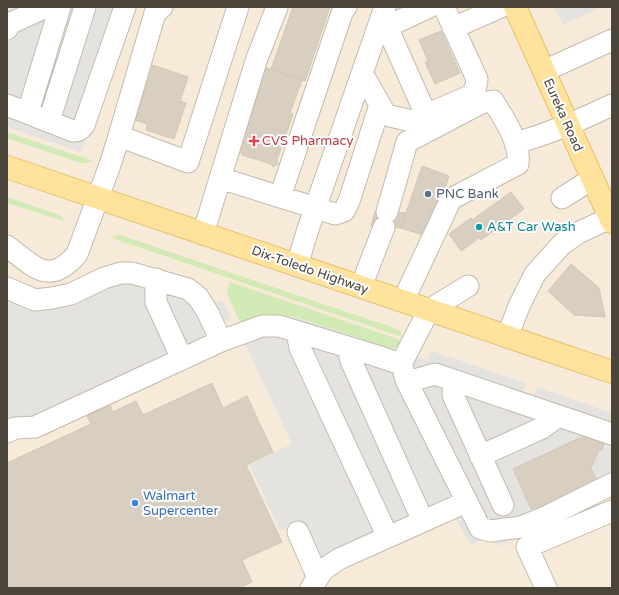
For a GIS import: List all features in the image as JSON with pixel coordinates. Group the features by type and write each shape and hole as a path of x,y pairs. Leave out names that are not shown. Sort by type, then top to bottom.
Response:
{"main road":[{"name":"Eureka Road","path":"515,7 592,179 611,217"},
{"name":"Dix-Toledo Highway","path":"7,167 612,372"}],"street":[{"path":"7,29 9,24 46,7"},
{"path":"28,112 60,7"},
{"path":"49,121 85,7"},
{"path":"7,105 73,131 78,131 84,125 125,7"},
{"path":"7,246 38,270 46,272 56,270 69,264 77,254 110,165 155,13 162,7"},
{"path":"119,136 188,162 238,7"},
{"path":"203,234 256,61 277,7"},
{"path":"280,196 343,10 346,7"},
{"path":"298,266 315,208 362,73 383,22 429,7"},
{"path":"362,73 386,115 412,121 472,95 477,80 444,7"},
{"path":"453,28 501,7"},
{"path":"383,22 426,115"},
{"path":"544,71 612,40"},
{"path":"361,287 386,220 407,142 481,103 493,101 507,123 515,143 519,155 518,164 451,199 403,301"},
{"path":"220,178 336,214 344,211 349,201 380,105"},
{"path":"515,143 568,125 612,105"},
{"path":"562,198 592,179"},
{"path":"507,337 520,304 535,274 562,244 578,233 611,217"},
{"path":"7,288 35,300 52,298 71,294 104,278 121,273 132,273 188,289 198,297 208,313 221,341"},
{"path":"156,279 156,302 182,359"},
{"path":"468,286 429,310 404,373 480,528 491,531 521,527 548,516 612,484"},
{"path":"7,432 15,428 35,427 221,341 262,326 279,326 347,347 404,373 435,374 612,434"},
{"path":"297,332 300,348 388,537"},
{"path":"347,347 352,363 423,521"},
{"path":"454,381 453,396 503,505"},
{"path":"480,456 542,428 558,416"},
{"path":"314,583 324,569 339,559 466,502"},
{"path":"546,588 527,547 612,512"},
{"path":"298,532 314,583"}],"shaded area":[{"path":"7,7 612,7 612,588 7,588"},
{"path":"7,7 130,7 81,152 7,127"},
{"path":"554,7 602,7 563,25"},
{"path":"99,271 212,304 222,300 232,318 220,323 224,330 251,318 270,315 297,318 427,360 431,351 526,383 522,394 534,397 537,387 612,413 612,495 497,546 494,540 489,537 470,545 459,523 449,517 313,576 291,527 280,531 249,464 292,444 245,343 242,342 7,440 7,278 42,290 56,289","holes":["588,434 605,439 602,451 599,450 591,468 597,481 571,492 538,512 520,483 518,483 513,469"]}],"green space":[{"path":"7,132 93,161 81,163 7,138"},
{"path":"7,197 59,215 66,221 7,203"},
{"path":"118,235 397,329 400,331 402,337 112,237"},
{"path":"230,282 401,340 397,347 392,349 298,318 283,315 256,317 242,322 238,318 227,293"}],"building":[{"path":"293,7 330,7 305,81 271,69"},
{"path":"441,31 460,73 435,84 425,62 428,61 419,40"},
{"path":"153,65 188,77 180,101 186,103 174,139 146,130 147,124 135,120"},
{"name":"CVS Pharmacy","path":"262,66 302,80 290,113 293,114 277,160 278,164 273,167 271,164 242,155 242,153 233,150"},
{"name":"PNC Bank","path":"422,166 449,176 432,228 426,236 401,228"},
{"name":"A&T Car Wash","path":"511,192 524,209 481,240 479,238 461,251 449,234 471,218 472,220"},
{"path":"375,212 406,213 401,228 371,226"},
{"path":"571,264 599,288 605,317 574,315 548,291"},
{"name":"Walmart Supercenter","path":"212,383 223,408 247,396 273,452 246,465 282,542 242,560 252,582 239,588 7,588 7,463 91,424 87,416 110,405 113,412 136,401 143,415"},
{"path":"588,434 605,439 602,451 599,450 591,468 597,481 571,492 573,496 538,512 536,507 531,509 513,469"}],"place":[{"name":"CVS Pharmacy","path":"254,141"},
{"name":"PNC Bank","path":"428,194"},
{"name":"A&T Car Wash","path":"479,227"},
{"name":"Walmart Supercenter","path":"135,503"}]}
